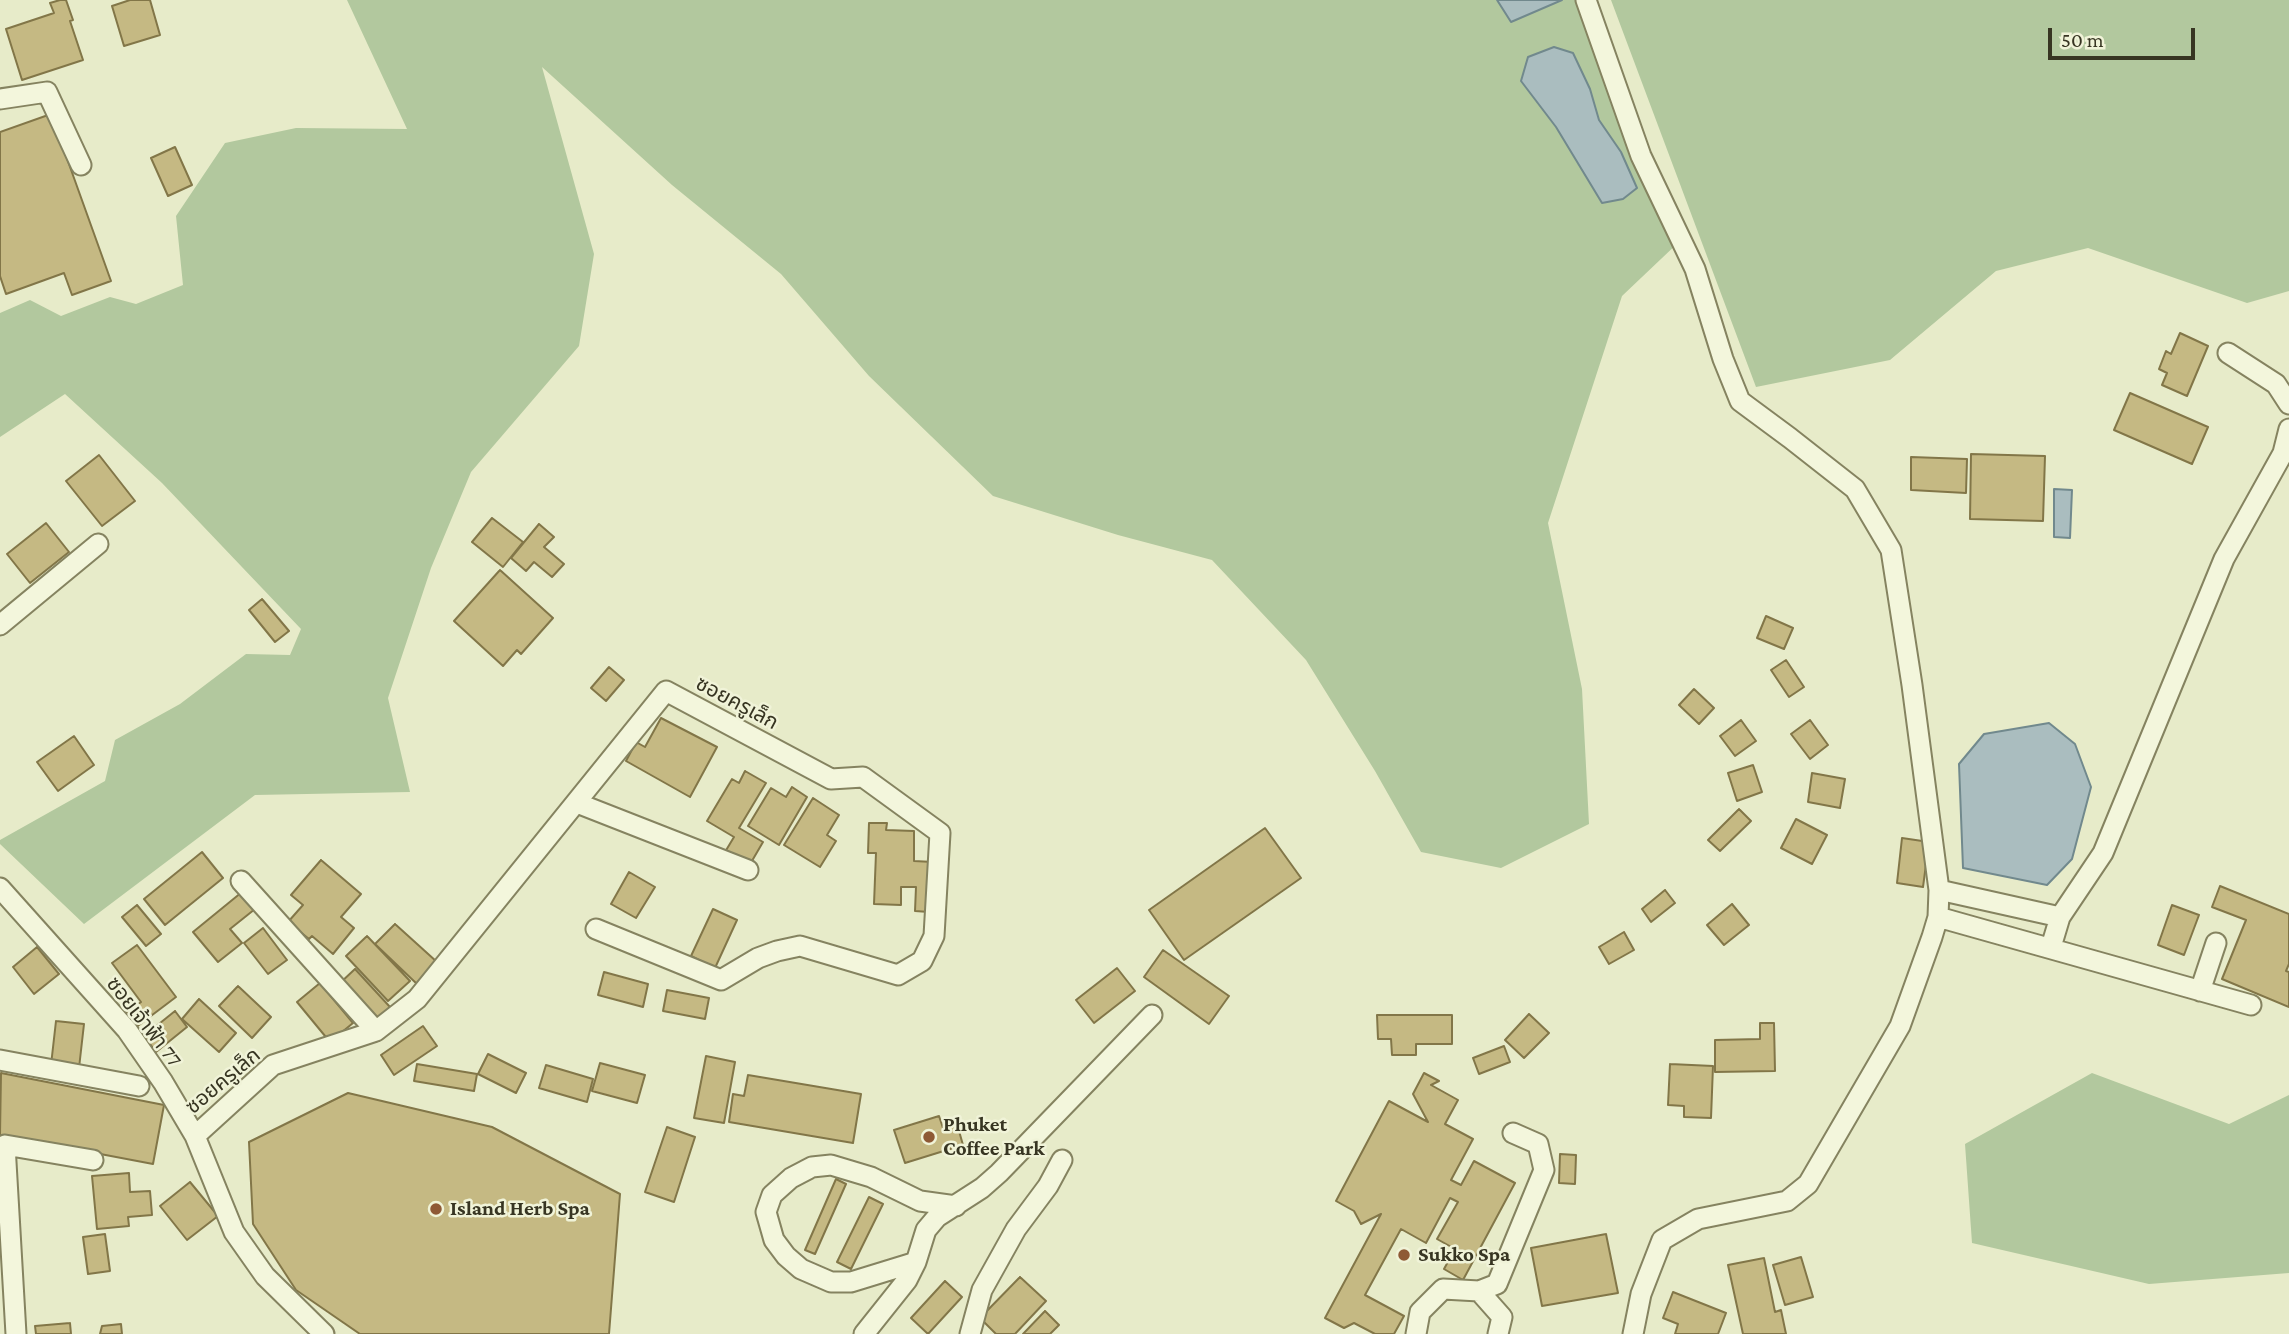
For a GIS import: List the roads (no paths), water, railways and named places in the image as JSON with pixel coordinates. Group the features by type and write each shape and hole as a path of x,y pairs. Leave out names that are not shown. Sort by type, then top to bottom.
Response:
{"street":[{"path":"1586,0 1642,156 1695,269 1723,359 1740,401 1855,489 1891,550 1940,890 1938,917 1900,1026 1808,1184 1787,1201 1698,1219 1662,1240 1641,1294 1633,1334"},
{"path":"0,99 47,92 81,165"},
{"path":"2228,353 2276,384 2289,404"},
{"path":"2051,947 2060,917 2103,853 2224,559 2283,453 2289,429"},
{"path":"0,625 99,544"},
{"name":"ซอยครูเล็ก","path":"195,1136 273,1065 376,1031 417,999 666,691 831,779 863,777 940,833 934,936 922,961 898,975 800,946 758,958 721,980 596,929"},
{"path":"577,803 748,870"},
{"path":"241,881 376,1031"},
{"name":"ซอยเจ้าฟ้า 77","path":"0,888 127,1030 163,1082 195,1136 234,1232 265,1276 324,1334"},
{"path":"1940,890 2060,917"},
{"path":"1938,917 2251,1005"},
{"path":"2200,990 2216,943"},
{"path":"864,1334 907,1280 926,1230 937,1217 982,1188 999,1173 1152,1015"},
{"path":"0,1060 139,1086"},
{"path":"1416,1334 1420,1312 1443,1289 1479,1291 1497,1284 1545,1170 1538,1144 1513,1133"},
{"path":"16,1334 5,1145 93,1160"},
{"path":"970,1334 982,1290 1016,1229 1048,1186 1062,1160"},
{"path":"916,1262 851,1282 831,1282 801,1269 786,1256 774,1240 766,1212 772,1195 792,1178 813,1167 831,1165 871,1177 920,1202 956,1206"},
{"path":"1479,1291 1502,1317 1499,1334"}],"place":[{"name":"Phuket Coffee Park","path":"929,1137"},
{"name":"Island Herb Spa","path":"436,1209"},
{"name":"Sukko Spa","path":"1404,1255"}]}
